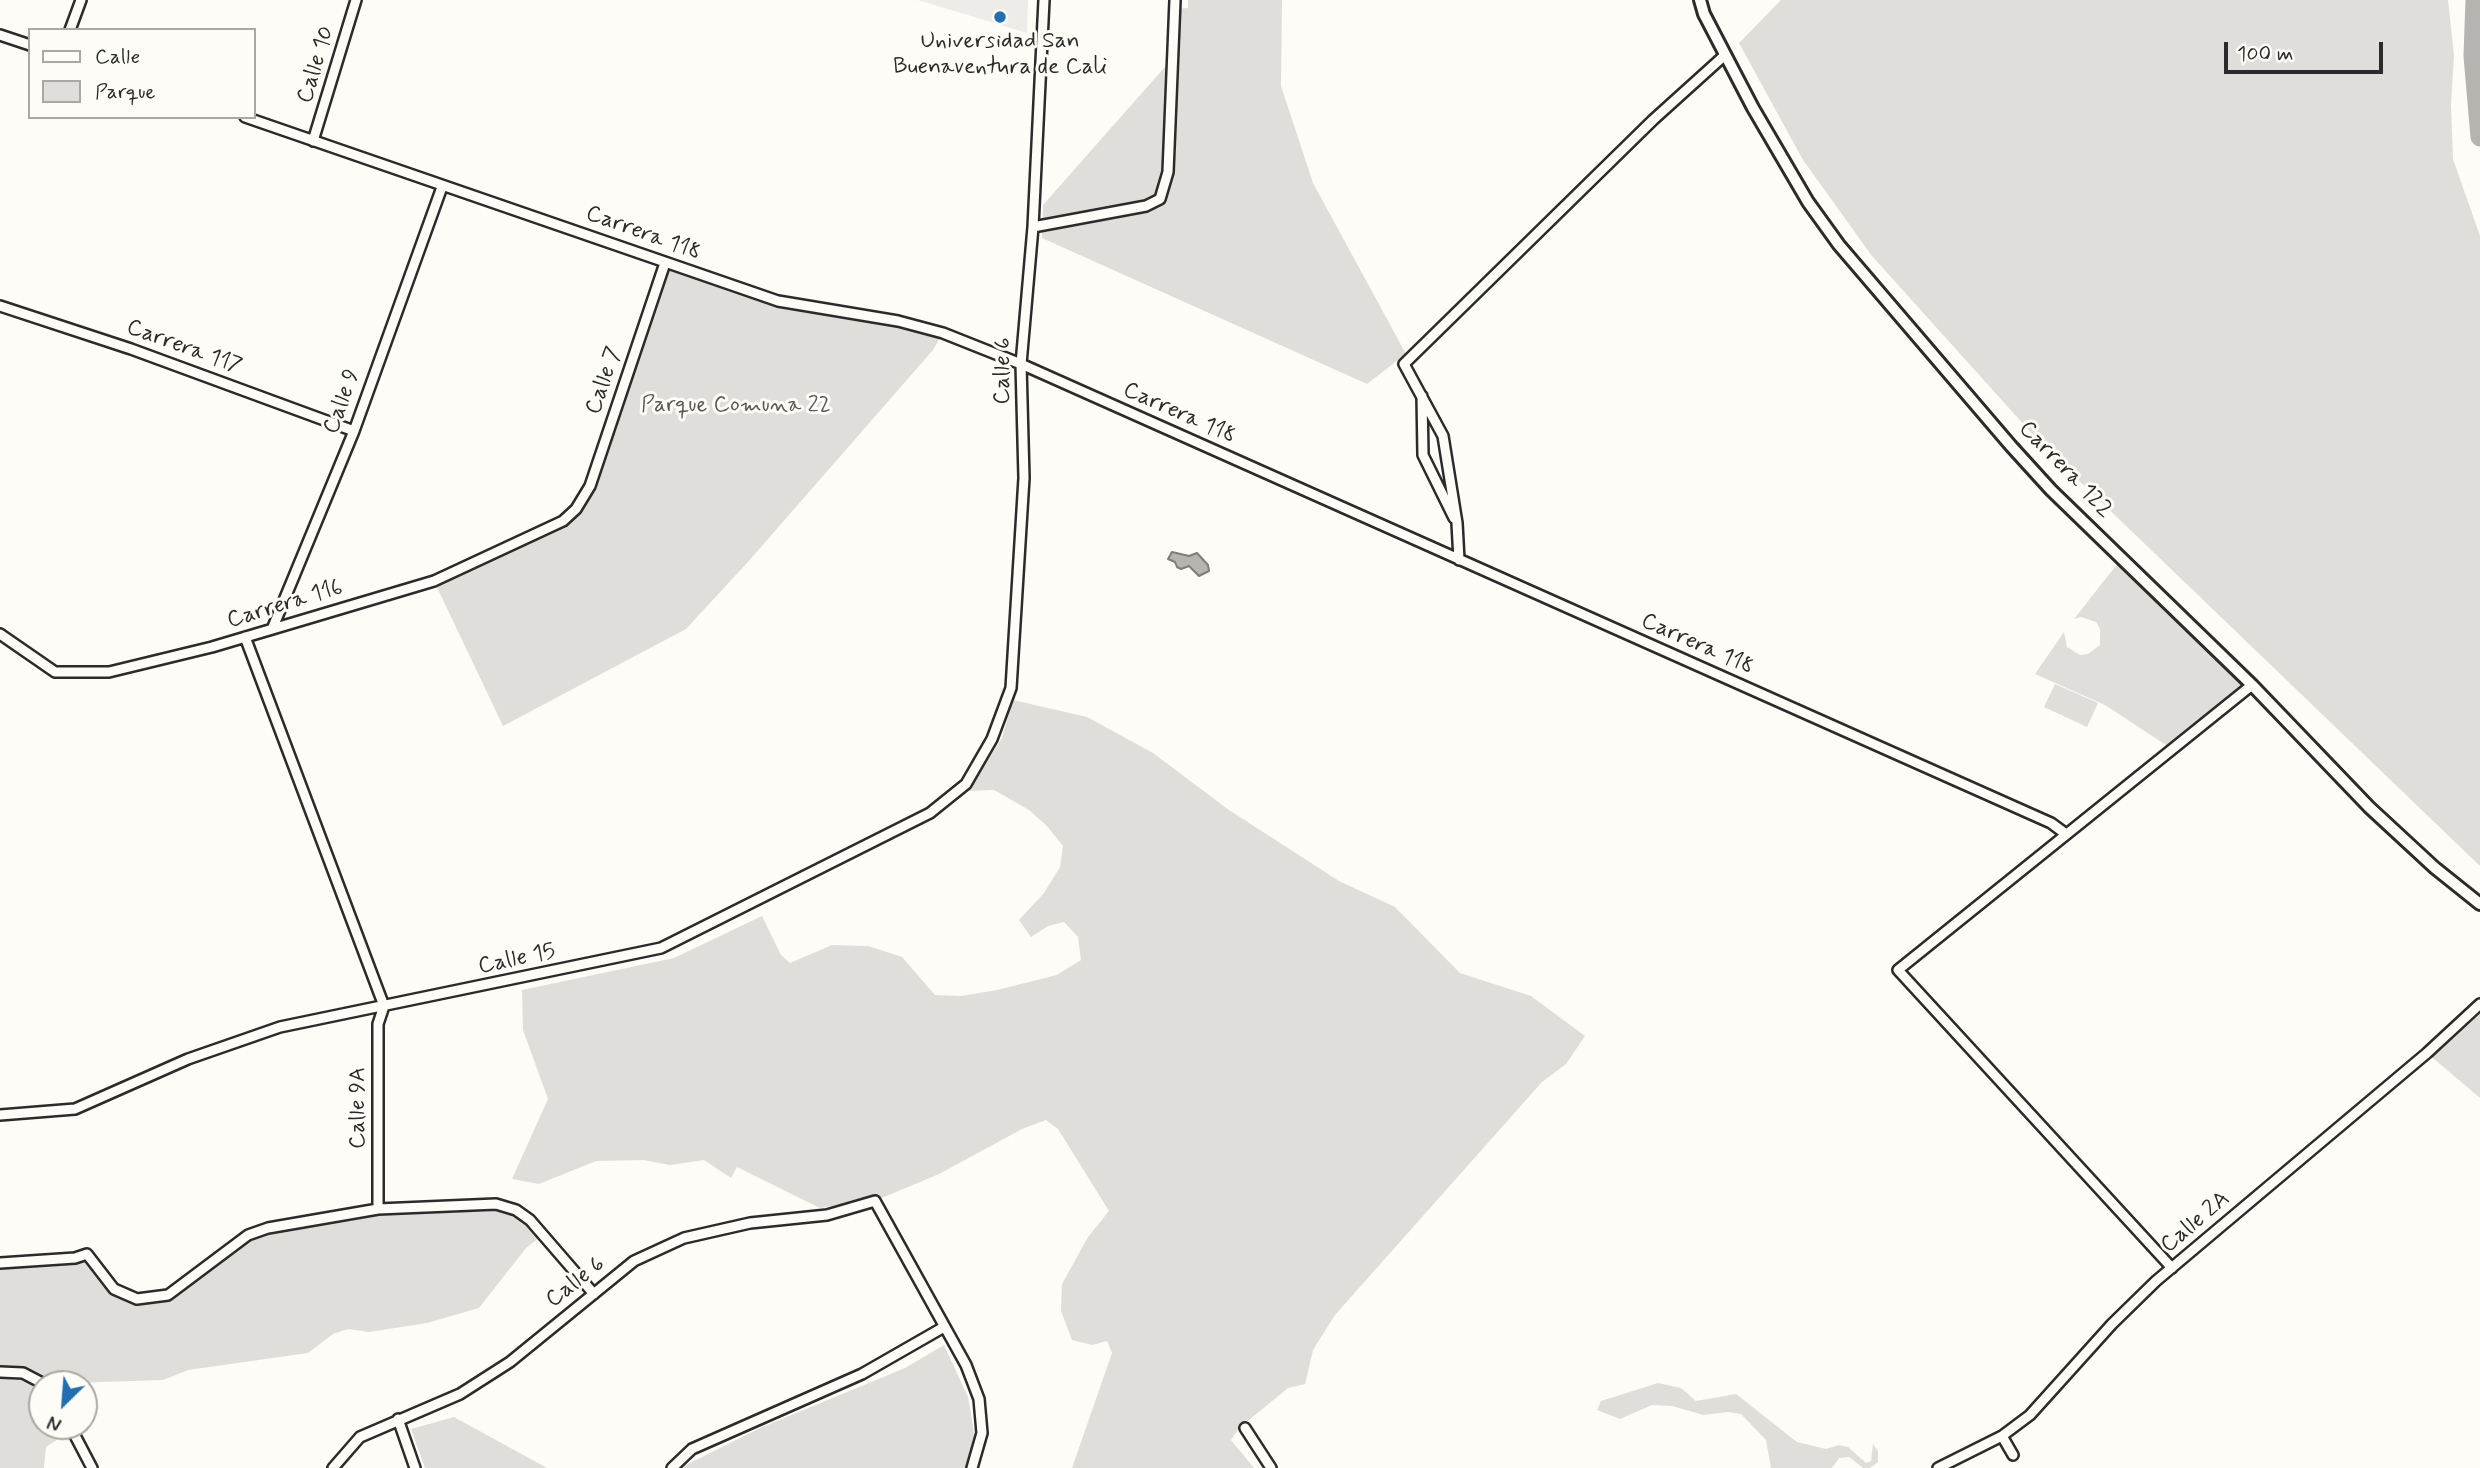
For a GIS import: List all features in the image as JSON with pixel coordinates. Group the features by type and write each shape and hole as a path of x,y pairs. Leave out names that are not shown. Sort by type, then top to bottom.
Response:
{"street":[{"path":"71,28 81,0"},
{"name":"Calle 10","path":"313,141 356,0"},
{"name":"Calle 6","path":"992,739 1011,688 1016,637 1024,478 1021,364 1033,227 1044,0"},
{"path":"1033,227 1146,206 1160,199 1168,172 1175,0"},
{"name":"Carrera 122","path":"1700,0 1725,55 1786,167 1839,245 2051,490 2252,685 2369,807 2435,868 2480,904"},
{"path":"0,35 28,44"},
{"path":"1459,561 1457,523 1443,436 1404,364 1653,120 1725,55"},
{"name":"Carrera 118","path":"251,119 778,301 898,321 943,333 1021,364 2050,823 2066,834"},
{"name":"Calle 9","path":"273,627 354,431 442,187"},
{"name":"Calle 7","path":"576,509 590,486 665,263"},
{"name":"Carrera 117","path":"0,306 131,349 354,431"},
{"path":"1422,394 1423,455 1457,523"},
{"name":"Carrera 116","path":"0,634 55,672 109,672 245,637 434,581 563,521 576,509"},
{"path":"245,637 384,1006"},
{"path":"2172,1268 1898,970 2252,685"},
{"name":"Calle 15","path":"0,1115 75,1109 188,1059 280,1027 661,948 930,813 966,783 992,739"},
{"name":"Calle 2A","path":"1938,1468 2003,1436 2030,1415 2112,1324 2172,1268 2427,1054 2480,1004"},
{"name":"Calle 9A","path":"378,1209 378,1024 384,1006"},
{"name":"Calle 6","path":"333,1468 360,1437 460,1394 510,1362 634,1261 684,1238 750,1223 827,1215 875,1201 944,1327"},
{"path":"0,1263 75,1258 87,1254 114,1289 137,1299 168,1295 248,1235 268,1228 378,1209 496,1203 516,1210 530,1220 594,1294"},
{"path":"672,1468 692,1449 862,1374 944,1327 966,1365 979,1399 982,1433 971,1468"},
{"path":"0,1371 28,1376"},
{"path":"398,1419 415,1468"},
{"path":"1245,1428 1271,1468"},
{"path":"2003,1436 2013,1455"},
{"path":"77,1440 92,1468"}],"shaded area":[{"name":"Universidad San Buenaventura de Cali","path":"918,0 1028,0 1027,33"},
{"path":"1172,552 1189,556 1197,553 1208,565 1209,571 1199,576 1189,566 1181,569 1177,567 1175,562 1168,559"}],"green space":[{"path":"1188,0 1282,0 1281,86 1313,183 1406,354 1367,384 1042,238 1043,205 1171,60 1172,9 1188,8"},
{"path":"1781,0 2448,0 2454,55 2451,105 2453,159 2480,236 2480,866 2044,447 1872,256 1803,160 1739,43"},
{"name":"Parque Comuna 22","path":"665,263 778,301 943,333 933,350 686,629 503,726 434,581 563,521 585,495"},
{"path":"2122,558 2252,685 2172,749 2105,705 2035,674 2064,632 2067,647 2080,655 2088,654 2100,645 2100,629 2096,622 2081,617 2074,619"},
{"path":"2055,684 2098,703 2087,727 2044,707"},
{"path":"1013,700 1087,717 1153,753 1229,810 1339,881 1395,907 1460,973 1531,996 1585,1036 1566,1064 1542,1082 1335,1315 1313,1350 1305,1384 1288,1388 1239,1428 1231,1440 1254,1468 1072,1468 1112,1353 1107,1341 1092,1345 1072,1340 1061,1311 1062,1284 1088,1237 1109,1211 1058,1129 1046,1120 1022,1129 939,1174 884,1197 820,1208 737,1167 731,1178 704,1160 670,1165 643,1160 596,1161 539,1184 512,1179 548,1099 523,1030 522,990 674,958 762,916 781,955 790,963 832,945 868,946 902,957 935,995 961,996 997,990 1057,975 1081,960 1078,937 1064,922 1048,926 1031,937 1019,920 1044,893 1060,867 1063,846 1047,826 1029,810 994,790 968,791 1002,738"},
{"path":"2480,1004 2480,1098 2427,1053"},
{"path":"496,1204 516,1210 543,1235 526,1248 479,1308 427,1323 369,1332 348,1329 333,1334 308,1353 188,1370 163,1380 98,1382 98,1370 28,1370 28,1440 57,1440 46,1447 44,1468 0,1468 0,1263 87,1254 113,1289 137,1299 168,1295 248,1235 378,1209"},
{"path":"944,1345 968,1397 975,1438 967,1468 680,1468 760,1428 905,1368"},
{"path":"1658,1383 1681,1388 1696,1401 1736,1394 1797,1442 1826,1449 1839,1445 1848,1447 1866,1463 1871,1461 1873,1444 1878,1451 1878,1462 1870,1468 1863,1468 1849,1457 1839,1458 1832,1468 1771,1468 1766,1440 1741,1414 1728,1412 1704,1415 1672,1406 1652,1405 1620,1419 1597,1410 1601,1401"},
{"path":"454,1417 547,1468 425,1468 411,1429"}],"waterway":[{"path":"2475,0 2473,56 2480,137"}],"place":[{"name":"Universidad San Buenaventura de Cali","path":"1000,17"}]}
